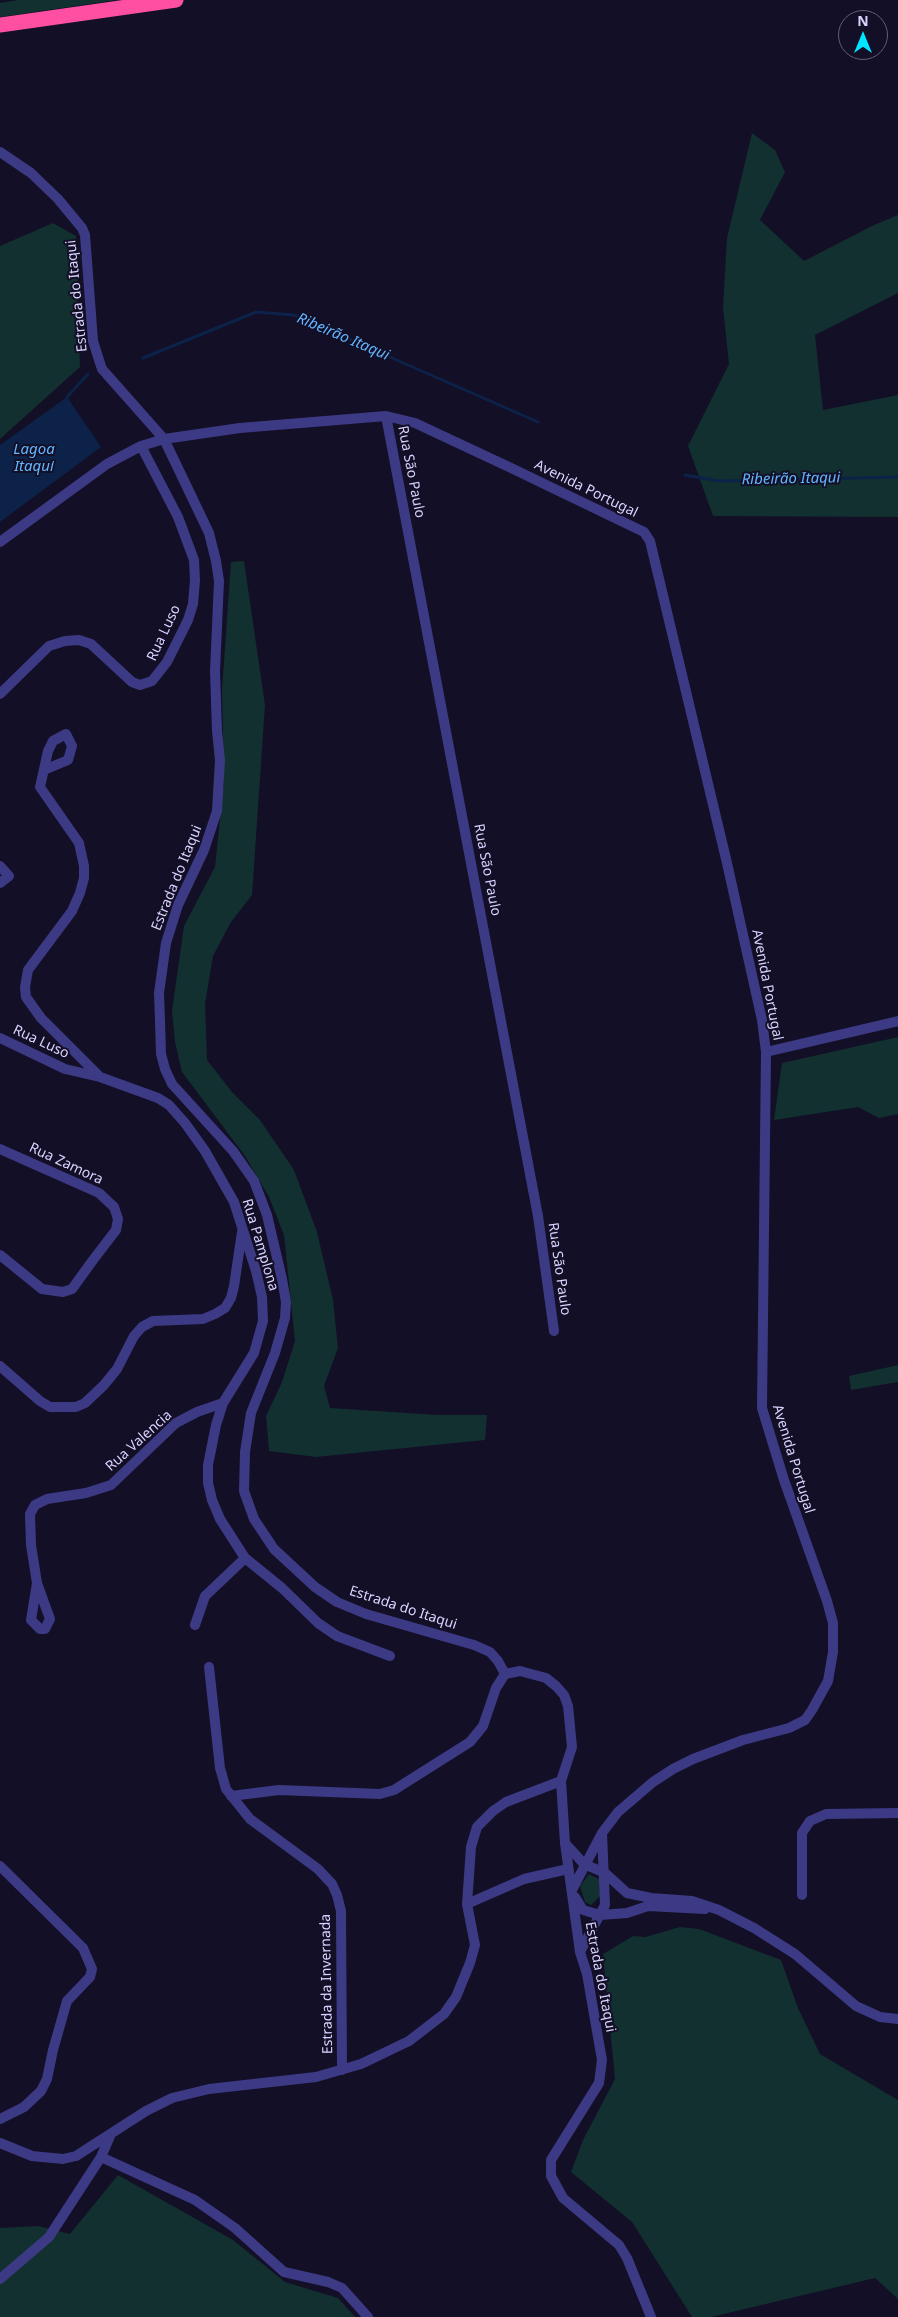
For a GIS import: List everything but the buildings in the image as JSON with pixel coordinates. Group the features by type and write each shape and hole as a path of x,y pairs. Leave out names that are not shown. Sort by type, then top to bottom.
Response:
{"highway":[{"path":"0,25 176,0"}],"street":[{"name":"Estrada do Itaqui","path":"0,152 31,173 58,199 82,228 85,235 93,341 102,369 164,440 209,533 216,561 218,581 216,688 220,760 217,811 204,850 178,906 166,943 159,992 161,1054 165,1069 172,1084 233,1150 254,1181 267,1215 286,1302 285,1318 276,1353 251,1413 245,1452 244,1491 254,1519 274,1549 315,1587 337,1602 366,1614 474,1645 490,1652 498,1661 505,1674 520,1671 534,1674 556,1686 564,1695 571,1725 572,1747 562,1780 564,1843 580,1952 587,1974 602,2069 596,2090 552,2160 551,2176 562,2198 619,2244 651,2317"},
{"name":"Avenida Portugal","path":"0,542 107,464 141,446 164,440 240,428 386,416 415,423 644,532 649,538 728,863 762,1020 766,1052 762,1408 784,1480 833,1623 833,1652 828,1681 812,1710 798,1725 743,1740 673,1769 618,1812 602,1833 572,1890"},
{"name":"Rua São Paulo","path":"386,416 538,1216 554,1331"},
{"name":"Rua Luso","path":"0,694 49,646 65,641 79,640 91,644 132,682 140,685 152,681 167,662 188,620 193,604 194,560 178,517 141,446"},
{"path":"44,770 40,787 79,843 84,866 84,878 80,894 72,911 28,970 25,987 26,997 41,1018 100,1077"},
{"path":"0,866 9,876 0,883"},
{"path":"766,1052 898,1021"},
{"name":"Rua Luso","path":"0,1038 65,1069 100,1077"},
{"name":"Rua Pamplona","path":"100,1077 149,1093 169,1105 184,1123 219,1174 234,1202 256,1272 262,1298 263,1321 254,1353 242,1376 223,1403 210,1446 208,1483 220,1518 245,1558 282,1588 318,1623 337,1636 390,1656"},
{"name":"Rua Zamora","path":"0,1149 99,1193 114,1207 118,1219 116,1230 72,1289 62,1292 42,1289 0,1255"},
{"path":"0,1366 40,1401 50,1407 76,1407 85,1403 117,1369 134,1336 142,1327 153,1321 203,1319 225,1308 231,1298 234,1286 242,1229"},
{"name":"Rua Valencia","path":"37,1583 30,1514 35,1504 47,1499 86,1493 111,1484 176,1423 197,1412 223,1403"},
{"path":"195,1625 205,1596 245,1558"},
{"name":"Estrada da Invernada","path":"209,1668 223,1784 250,1820 264,1832 318,1869 332,1884 337,1895 340,1911 342,2070"},
{"path":"231,1796 279,1790 380,1794 394,1790 470,1742 483,1726 496,1688 505,1674"},
{"path":"0,2143 32,2156 63,2159 76,2156 110,2136 146,2111 172,2098 209,2089 316,2077 342,2070 386,2053 409,2041 444,2014 456,1997 470,1963 475,1945 467,1904 471,1847 477,1827 493,1811 506,1802 562,1780"},
{"path":"802,1895 802,1833 810,1821 826,1814 898,1813"},
{"path":"580,1952 605,1905 602,1833"},
{"path":"564,1843 584,1864 605,1873 627,1893 651,1898 692,1900 719,1910 754,1928 795,1954 856,2006 880,2016 898,2019"},
{"path":"0,1866 83,1948 92,1969 90,1977 67,2001 52,2050 47,2079 41,2091 24,2107 0,2119"},
{"path":"467,1904 524,1879 568,1869"},
{"path":"572,1890 583,1910 600,1915 627,1912 648,1906 719,1910"},
{"path":"0,2280 49,2238 101,2157 110,2136"},
{"path":"101,2157 195,2200 235,2228 284,2272 328,2282 342,2288 368,2317"}],"green space":[{"path":"18,0 117,0 0,17 0,3"},
{"path":"752,133 775,150 785,172 760,220 804,261 874,225 898,215 898,293 815,335 823,410 898,395 898,517 713,516 688,446 729,364 723,307 727,238"},
{"path":"53,223 76,236 80,367 0,439 0,246"},
{"path":"244,561 265,705 252,895 231,922 213,956 205,1004 207,1060 232,1092 260,1120 294,1170 317,1232 333,1300 338,1348 324,1386 330,1408 437,1415 487,1415 485,1440 316,1457 269,1451 266,1416 282,1382 295,1341 284,1235 269,1197 245,1156 182,1072 175,1042 172,1011 184,926 215,867 224,781 222,690 231,562"},
{"path":"898,1037 898,1114 879,1118 858,1107 774,1120 782,1063"},
{"path":"898,1365 898,1382 851,1390 849,1376"},
{"path":"589,1874 599,1879 600,1896 591,1905 585,1902 580,1886"},
{"path":"680,1927 699,1929 781,1960 798,2008 820,2054 898,2100 898,2299 875,2278 711,2317 692,2317 632,2222 571,2172 583,2140 615,2079 603,1954 633,1936 645,1937"},
{"path":"118,2175 233,2240 285,2282 338,2298 355,2317 0,2317 0,2228 38,2226 70,2234"}],"water":[{"name":"Lagoa Itaqui","path":"67,397 101,447 0,522 0,445"}],"waterway":[{"name":"Ribeirão Itaqui","path":"143,358 256,312 294,315 538,422"},
{"name":"Ribeirão Itaqui","path":"67,397 88,374"},
{"name":"Ribeirão Itaqui","path":"685,475 719,481 898,477"}]}
